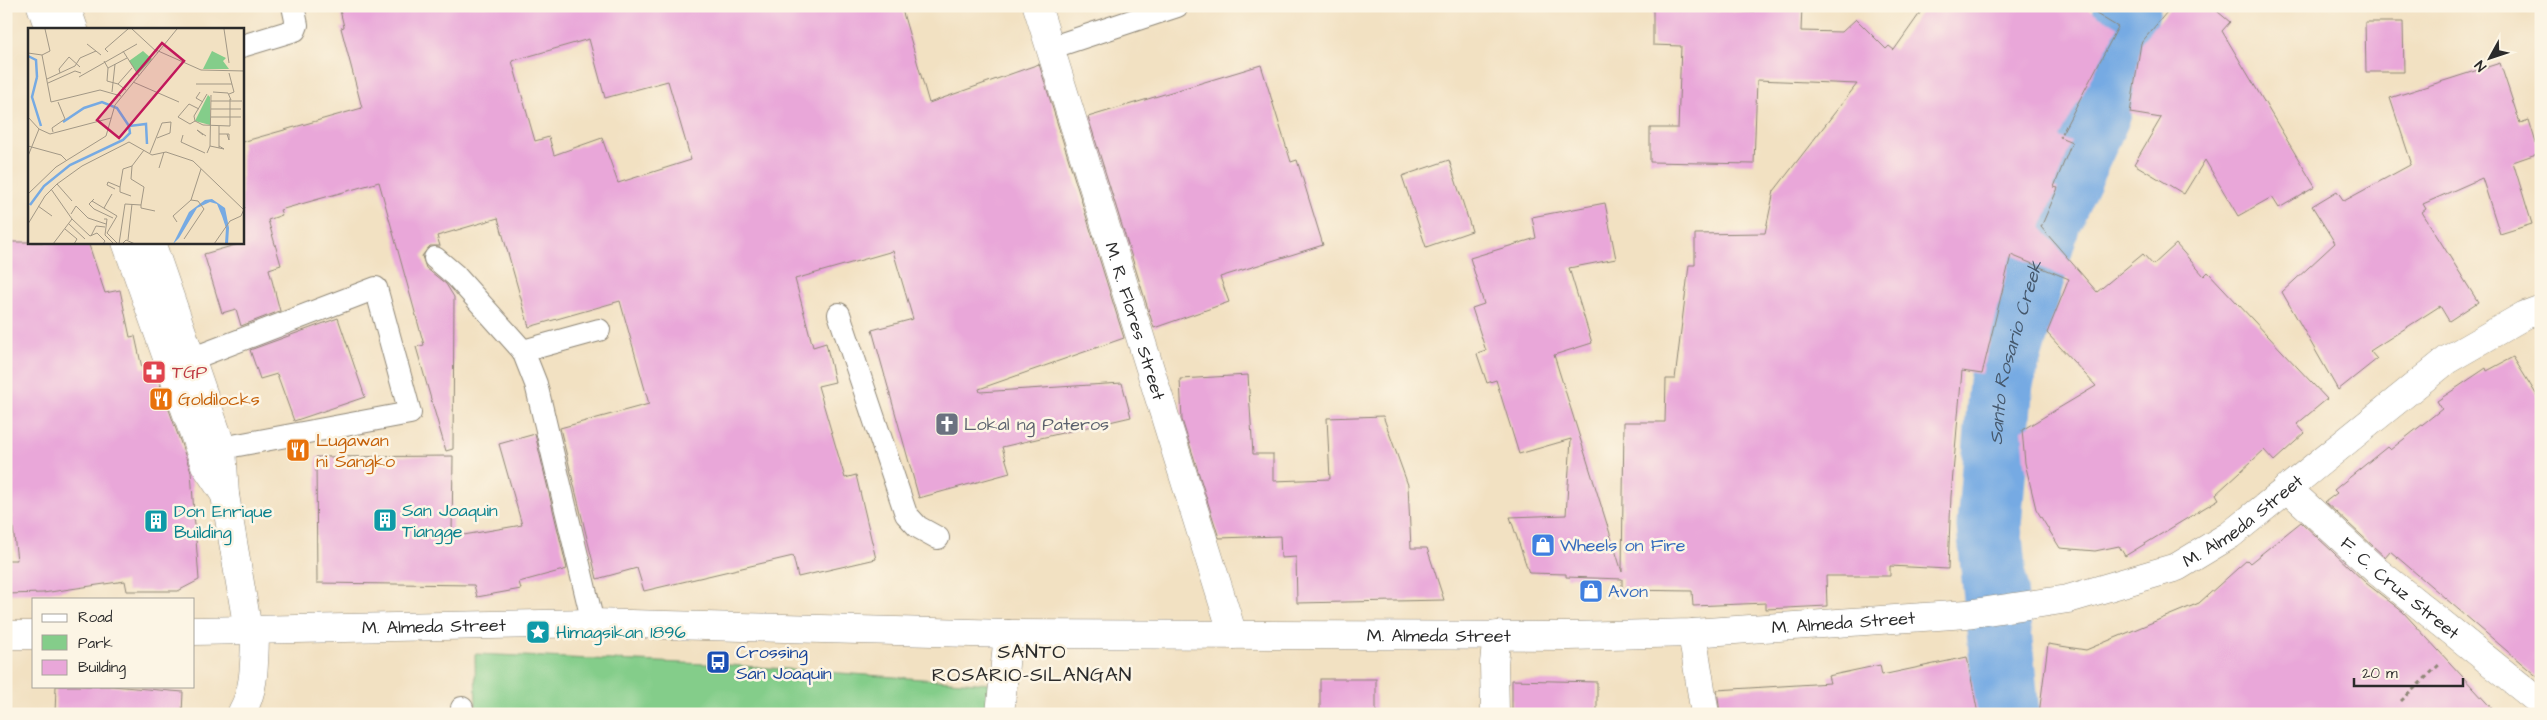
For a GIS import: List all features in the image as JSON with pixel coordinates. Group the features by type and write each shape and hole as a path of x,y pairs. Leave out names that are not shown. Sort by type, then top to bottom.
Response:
{"main road":[{"path":"41,6 49,28"},
{"path":"66,6 74,28"},
{"name":"M. R. Flores Street","path":"1037,6 1233,635"},
{"path":"127,244 205,464 225,495"},
{"path":"152,244 222,448 225,495 248,630 255,638 250,697 242,713"},
{"name":"M. Almeda Street","path":"195,631 592,623 1008,634 1497,635 1692,633 1967,614 2068,599 2177,567 2230,535 2447,360 2525,315 2541,309"},
{"name":"F. C. Cruz Street","path":"2287,488 2377,571 2541,703"},
{"path":"1692,633 1705,714"},
{"path":"1000,714 1008,634"},
{"path":"6,635 32,635"},
{"path":"1494,714 1494,663 1497,635"}],"lane":[{"path":"244,45 295,30 297,25 293,6"},
{"path":"1050,48 1177,6"},
{"path":"435,258 455,275 522,351 536,384 592,623"},
{"path":"191,359 376,288 410,412 222,448"},
{"path":"839,314 906,514 918,527 938,538"},
{"path":"522,351 599,330"}],"path":[{"path":"2400,701 2463,642"}],"green space":[{"path":"475,654 729,665 991,684 988,714 476,714"}],"building":[{"path":"339,6 901,6 929,103 1039,64 1124,338 979,389 980,392 1122,383 1131,417 1002,447 1010,473 919,498 872,330 913,319 893,251 795,279 813,347 826,343 835,382 818,386 845,478 856,475 876,559 798,577 793,556 644,591 637,568 597,579 560,428 649,404 620,301 529,327 498,218 437,236 440,246 430,246 422,256 426,268 446,284 454,297 453,449 446,451 416,347 424,345 379,182 280,210 282,215 268,220 281,265 269,269 280,311 241,326 236,309 222,313 204,254 244,244 244,141 362,108 341,28 344,27","holes":["589,39 605,98 668,81 691,160 618,183 602,138 554,155 549,137 535,141 512,61"]},
{"path":"1653,6 1693,6 1693,10 1753,12 1754,6 1802,6 1801,31 1842,32 1856,19 1886,49 1889,46 1894,50 1925,6 2083,6 2118,27 2060,137 2072,142 2054,187 2058,188 2041,227 2097,292 2143,254 2153,265 2176,244 2204,276 2208,272 2327,399 2297,424 2305,433 2274,461 2264,450 2216,494 2219,499 2125,556 2119,546 2095,551 2060,548 2036,509 2025,463 2022,430 2096,386 2047,333 2069,279 2011,255 1982,374 1962,371 1951,496 1948,569 1890,566 1890,576 1826,576 1827,606 1766,609 1766,603 1693,606 1692,591 1622,590 1622,579 1566,577 1566,574 1529,573 1510,517 1566,515 1571,439 1519,454 1496,380 1487,383 1477,354 1486,351 1472,308 1484,304 1470,258 1536,238 1532,217 1605,203 1616,259 1569,268 1592,343 1554,355 1622,572 1624,422 1665,422 1666,379 1675,379 1689,265 1695,265 1695,234 1765,233 1774,191 1857,84 1757,80 1754,164 1650,162 1650,128 1678,128 1681,46 1653,45"},
{"path":"2172,6 2211,6 2230,22 2222,31 2315,187 2279,208 2272,197 2238,216 2205,160 2184,194 2134,164 2161,118 2130,113 2141,43"},
{"path":"2365,22 2403,22 2404,72 2366,72"},
{"path":"2500,63 2520,123 2529,120 2539,153 2513,162 2532,224 2500,234 2482,178 2423,204 2426,209 2422,212 2478,302 2449,321 2440,306 2370,351 2377,359 2338,390 2282,292 2335,243 2312,206 2337,191 2344,201 2410,165 2411,162 2390,98"},
{"path":"1261,65 1291,162 1297,160 1323,245 1220,277 1229,302 1154,328 1088,117"},
{"path":"1449,160 1472,231 1426,247 1402,176"},
{"path":"6,242 89,244 105,293 120,290 130,337 135,336 142,368 149,367 160,384 191,472 199,580 178,591 127,591 125,581 43,593 6,594 6,560 17,560 6,472"},
{"path":"338,318 365,397 294,421 277,374 260,379 250,350"},
{"path":"2513,357 2541,402 2541,680 2390,551 2385,557 2325,502 2337,493 2334,490 2387,447 2390,450 2442,409 2437,401 2486,368 2487,371"},
{"path":"1248,375 1253,454 1273,454 1273,481 1330,479 1327,418 1383,416 1408,485 1411,548 1427,548 1444,600 1297,603 1296,557 1281,558 1280,536 1219,538 1182,420 1180,379"},
{"name":"San Joaquin Tiangge","path":"535,434 567,569 519,582 521,589 477,597 474,585 317,583 316,457 453,456 452,537 522,525 499,444"},
{"path":"2301,522 2366,583 2403,612 2497,714 2039,714 2048,644 2086,650 2199,603 2247,560 2250,563"},
{"path":"1967,657 1978,714 1720,714 1717,690 1830,683 1828,676 1880,665 1882,675"},
{"path":"1320,679 1376,679 1376,714 1320,714"},
{"path":"1512,680 1597,682 1597,714 1512,714"},
{"path":"56,688 136,688 183,692 182,714 55,714"}],"waterway":[{"name":"Santo Rosario Creek","path":"2007,714 1989,526 2001,382 2049,219 2098,114 2128,7"}],"place":[{"name":"TGP","path":"154,372"},
{"name":"Goldilocks","path":"161,399"},
{"name":"Lokal ng Pateros","path":"947,424"},
{"name":"Lugawan ni Sangko","path":"298,450"},
{"name":"San Joaquin Tiangge","path":"385,520"},
{"name":"Don Enrique Building","path":"156,521"},
{"name":"Wheels on Fire","path":"1543,545"},
{"name":"Avon","path":"1591,591"},
{"name":"Himagsikan 1896","path":"538,632"},
{"name":"Crossing San Joaquin","path":"718,662"}],"district":[{"name":"SANTO ROSARIO–SILANGAN","path":"1032,664"}]}
